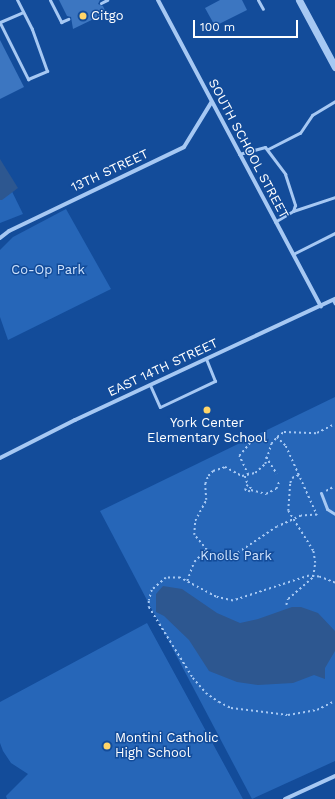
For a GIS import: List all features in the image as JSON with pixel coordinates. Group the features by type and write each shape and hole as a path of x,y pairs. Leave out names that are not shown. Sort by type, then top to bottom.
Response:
{"street":[{"name":"SOUTH SCHOOL STREET","path":"158,0 321,306"},
{"path":"299,0 335,67"},
{"name":"13TH STREET","path":"0,238 9,231 184,147 211,102"},
{"name":"EAST 14TH STREET","path":"0,458 150,385 334,301"},
{"path":"286,799 335,776"}],"lane":[{"path":"17,0 23,12 47,71 28,79 0,23 23,12"},
{"path":"50,0 60,22 68,19"},
{"path":"101,3 107,0"},
{"path":"258,0 263,9"},
{"path":"239,154 259,147 268,149 300,133 312,115 335,101"},
{"path":"268,149 292,190 296,205 293,211"},
{"path":"276,222 293,211 335,197"},
{"path":"293,254 335,233"},
{"path":"150,385 160,407 214,381 206,359"},
{"path":"321,493 328,509 335,514"}],"path":[{"path":"277,437 286,446 318,514 292,520 263,534 235,555 222,558 205,551 196,538 194,526 206,500 205,484 208,476 213,471 225,468 245,476 248,475 260,469 277,437 284,432 325,431 335,424"},
{"path":"248,475 239,456 255,437 255,433"},
{"path":"266,457 277,474"},
{"path":"286,605 288,599 312,577 315,555 292,520 288,511 290,483 292,478 299,475"},
{"path":"245,476 251,490"},
{"path":"248,485 246,491 251,490 266,494 273,491 279,482"},
{"path":"321,493 335,486"},
{"path":"187,581 194,563 205,551"},
{"path":"335,583 312,577 233,601 216,597 187,581 176,577 160,581 152,590 149,608 178,655 206,693 232,708 288,715 317,710 335,701"}],"green space":[{"path":"0,167 23,214 0,223"},
{"name":"Co-Op Park","path":"66,209 111,289 8,340 0,317 0,250 13,237"},
{"name":"Knolls Park","path":"335,397 335,761 252,799 100,511"},
{"name":"Montini Catholic High School","path":"147,623 243,799 7,799 6,796 28,774 11,763 3,751 0,743 0,702"}],"shaded area":[{"path":"0,159 18,188 2,200 0,200"},
{"path":"163,586 182,589 217,613 240,623 258,619 292,607 301,607 318,613 335,631 335,651 325,668 325,679 314,675 293,683 258,685 237,682 209,671 189,640 164,616 156,612 156,594"}],"building":[{"name":"Citgo","path":"59,0 100,0 98,4 103,6 106,13 73,29 71,17 67,16"},
{"path":"220,0 242,0 247,10 215,26 205,8"},
{"path":"0,40 24,87 0,99"}],"place":[{"name":"Citgo","path":"83,16"},
{"name":"York Center Elementary School","path":"207,410"},
{"name":"Montini Catholic High School","path":"107,746"}]}
